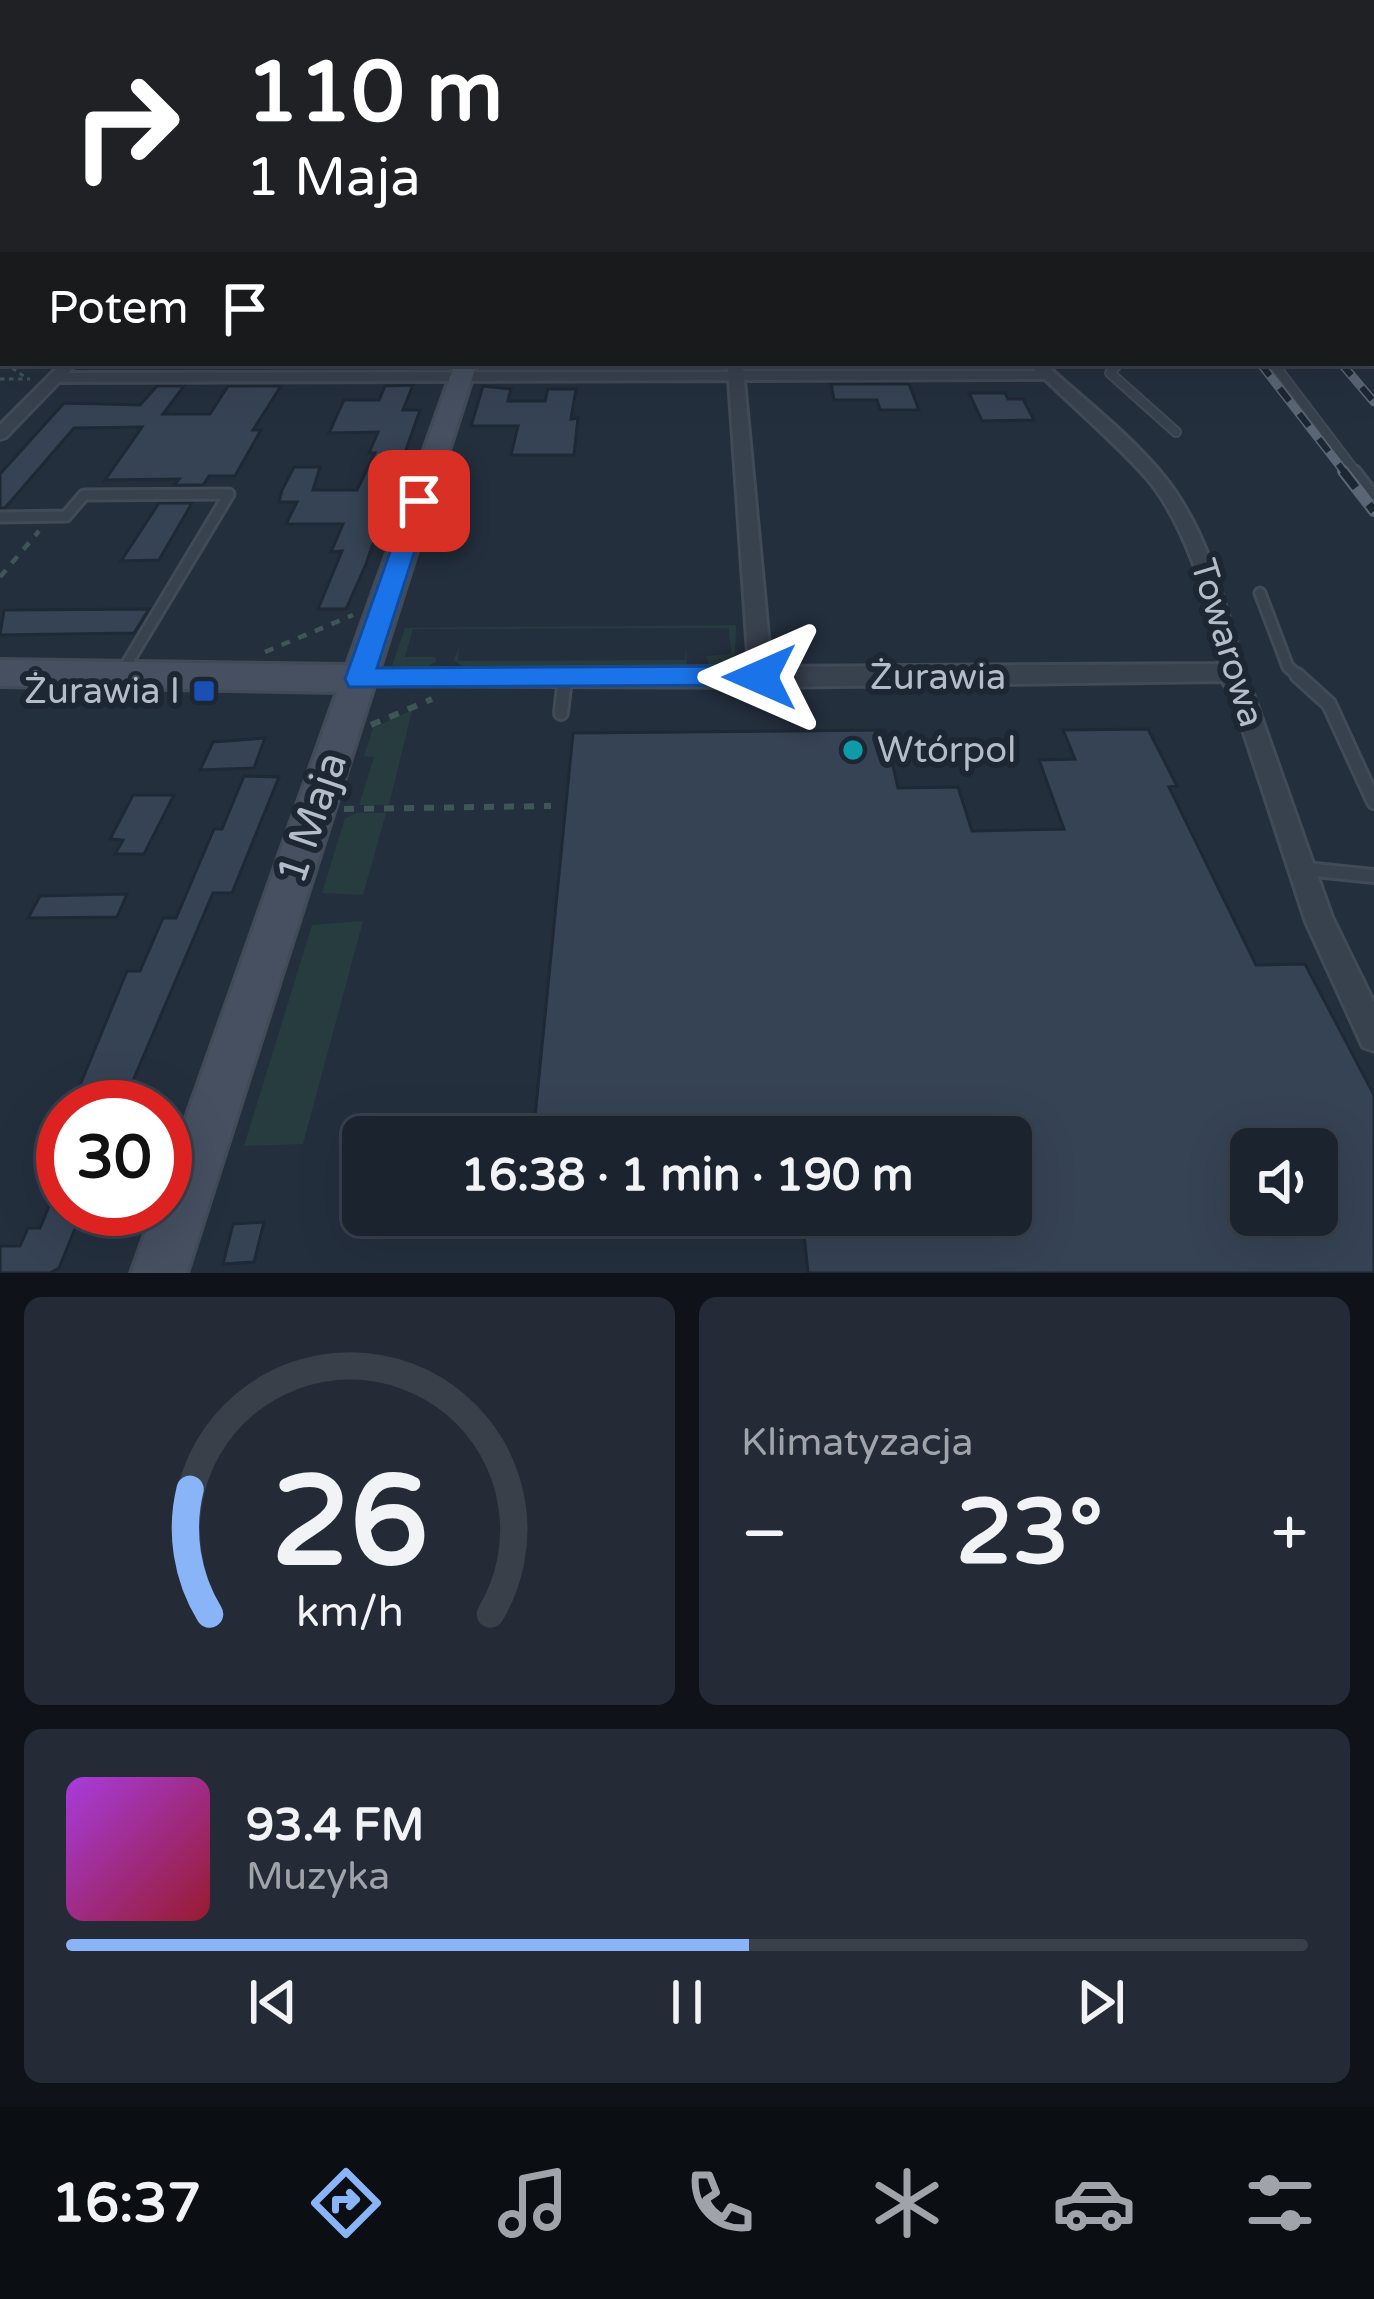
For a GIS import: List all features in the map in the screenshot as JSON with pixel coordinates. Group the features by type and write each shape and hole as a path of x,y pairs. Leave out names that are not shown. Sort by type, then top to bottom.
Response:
{"street":[{"path":"0,434 47,378 65,366"},
{"path":"735,369 760,677"},
{"path":"47,378 464,370 1042,369"},
{"name":"Towarowa","path":"1042,369 1153,474 1177,508 1204,566 1230,660 1228,672 1242,694 1328,941 1374,1036"},
{"name":"1 Maja","path":"159,1273 464,370"},
{"name":"Żurawia","path":"0,673 359,679 1228,672"}],"lane":[{"path":"1117,366 1110,373 1176,432"},
{"path":"1275,366 1374,496"},
{"path":"0,517 66,516 84,494 229,494 120,675"},
{"path":"1260,593 1288,667 1329,704 1374,802"},
{"path":"561,713 565,678"},
{"path":"1301,868 1374,876"}],"path":[{"path":"10,366 28,379"},
{"path":"0,379 47,378"},
{"path":"262,653 353,615"},
{"path":"369,726 429,699"},
{"path":"344,809 551,806"}],"green space":[{"path":"736,625 735,655 719,668 709,664 706,656 731,654 729,628 413,629 405,657 435,657 436,661 424,669 392,666 405,628"},
{"path":"686,646 687,663 676,668 466,669 454,660 459,647 458,661 685,660"},
{"path":"412,710 389,805 359,805 374,757 364,756 373,728"},
{"path":"386,813 363,895 322,893 345,818"},
{"path":"363,921 303,1144 244,1146 312,925"}],"building":[{"path":"831,384 909,384 919,410 880,410 877,400 834,400"},
{"path":"413,385 403,410 420,410 366,564 346,609 318,609 342,551 331,552 343,524 286,524 297,502 279,502 282,490 294,467 320,467 313,490 357,490 375,453 369,453 378,432 329,433 344,400 379,400 385,386"},
{"path":"157,386 184,386 163,414 210,414 228,386 281,386 253,430 261,430 235,476 209,476 203,485 174,485 179,479 105,480 142,427 74,428 5,508 0,508 0,474 64,403 140,405"},
{"path":"483,386 511,389 508,401 545,401 548,389 576,389 571,419 578,418 574,455 511,455 518,426 471,426"},
{"path":"969,393 1005,393 1008,399 1023,399 1034,420 982,421"},
{"path":"159,503 192,503 159,560 121,561"},
{"path":"149,609 134,633 0,635 4,610"},
{"path":"1148,729 1177,786 1169,787 1256,965 1305,964 1374,1095 1374,1273 808,1273 804,1236 1032,1236 1032,1116 535,1116 573,733 885,730 898,788 958,787 972,831 1064,829 1039,760 1075,759 1063,730"},
{"path":"265,738 254,768 200,770 213,742"},
{"path":"244,776 279,777 232,893 213,893 133,1080 82,1080 127,971 140,971 163,918 176,918 214,829 222,829"},
{"path":"133,795 174,795 144,854 115,854 123,840 110,839"},
{"path":"127,894 117,917 28,918 40,896"},
{"path":"264,1222 254,1262 223,1264 233,1224"},
{"path":"28,1228 36,1228 36,1236 72,1236 59,1268 50,1273 0,1273 0,1246 20,1246"}],"railway":[{"path":"1262,366 1346,474"},
{"path":"1344,366 1374,402"},
{"path":"1343,471 1374,511"}],"place":[{"name":"Żurawia I","path":"204,691"},
{"name":"Wtórpol","path":"853,750"}],"route":[{"path":"419,501 359,679 760,677"}]}
